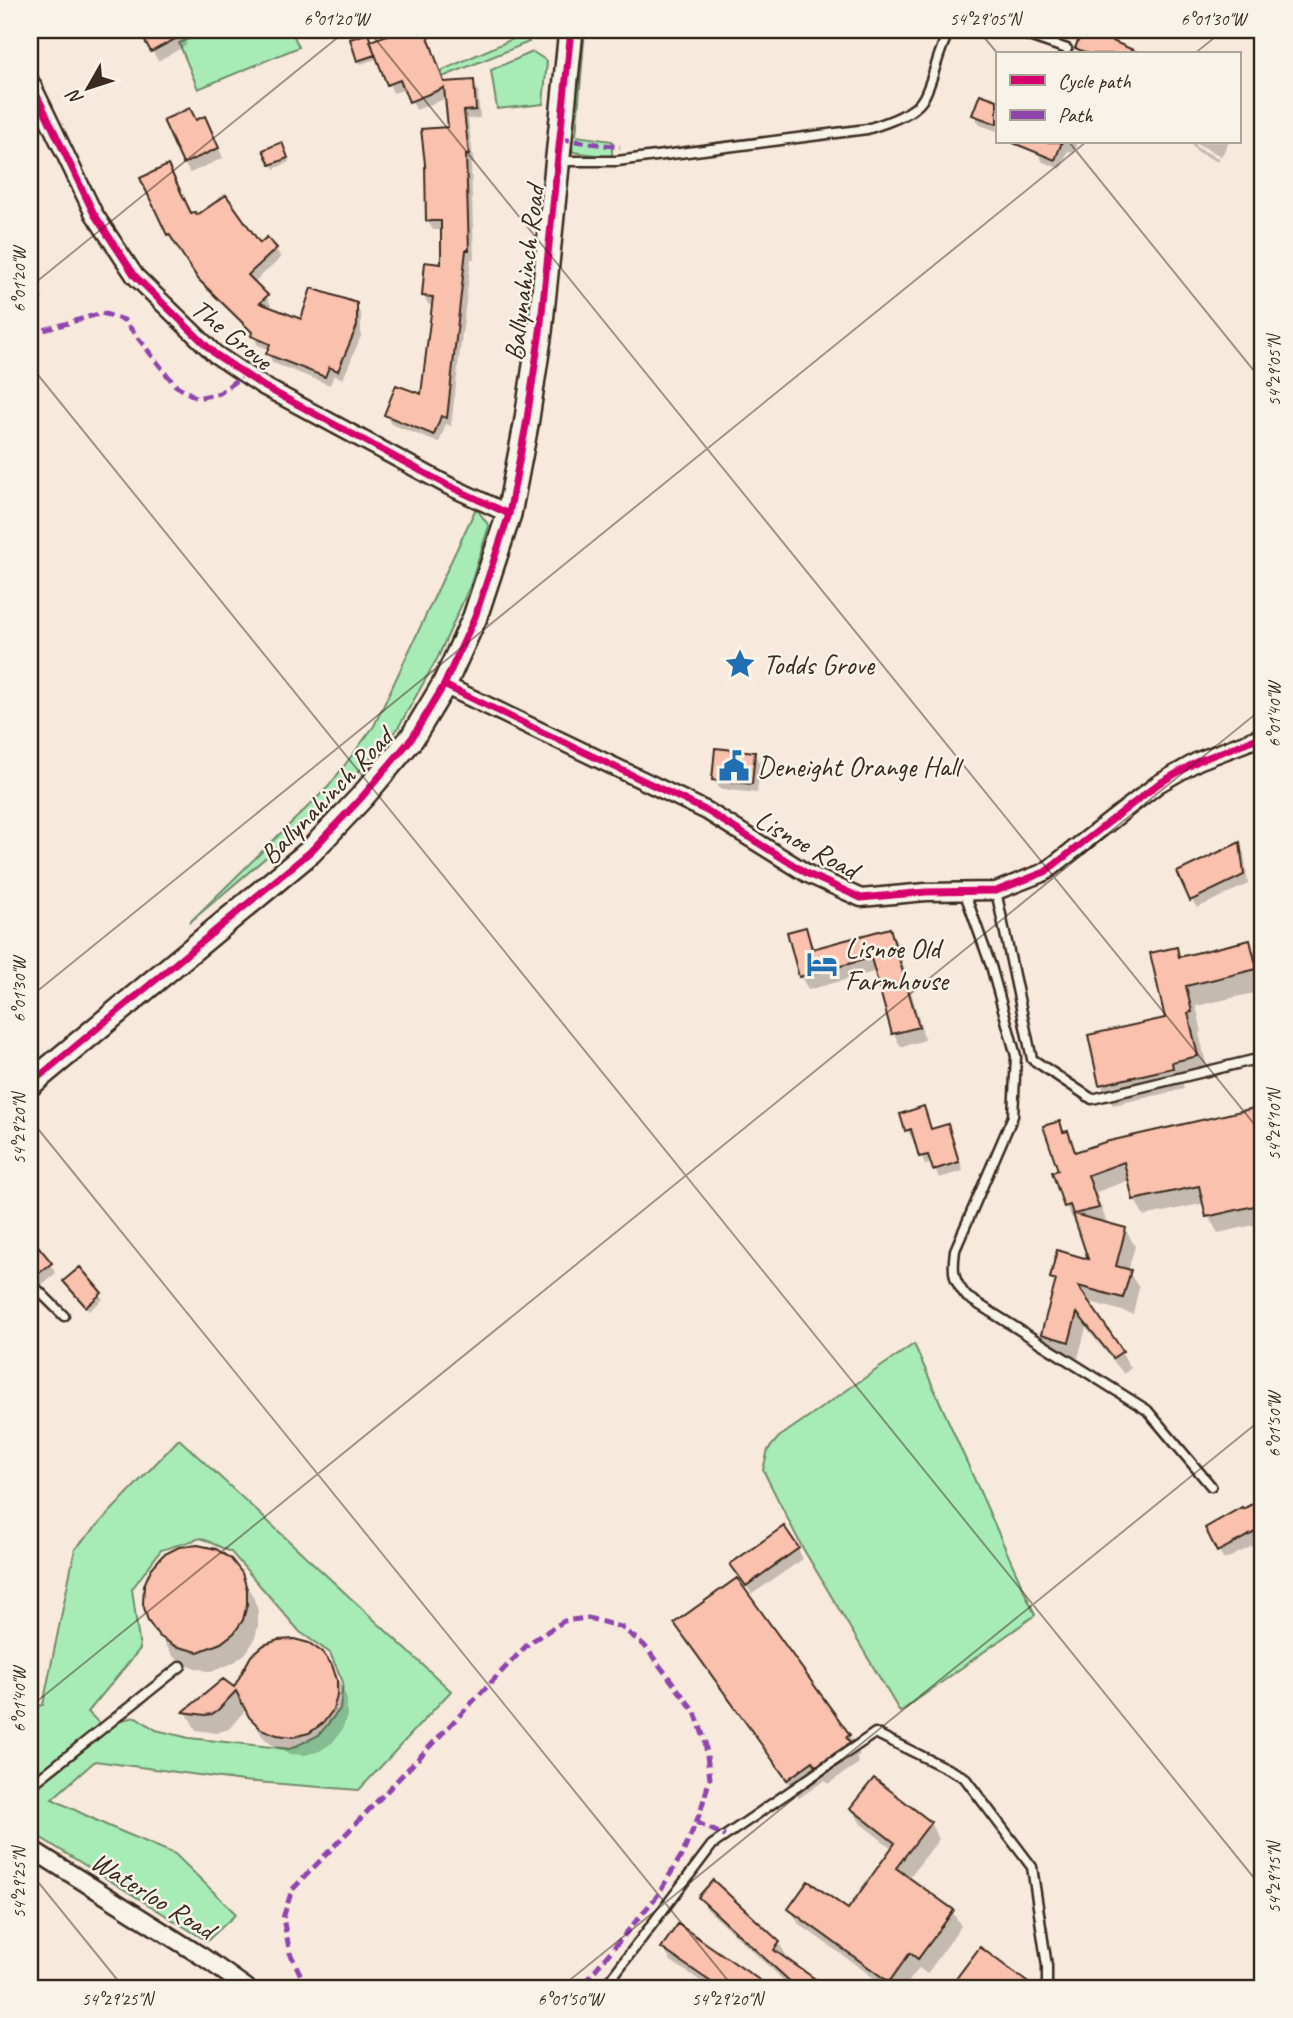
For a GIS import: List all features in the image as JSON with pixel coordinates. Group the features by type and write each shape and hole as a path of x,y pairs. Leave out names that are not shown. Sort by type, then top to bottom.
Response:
{"street":[{"name":"Ballynahinch Road","path":"30,1084 310,852 412,738 444,685 475,617 509,514 540,332 571,30"},
{"name":"The Grove","path":"30,81 94,214 135,276 215,354 263,386 449,486 509,514"},
{"name":"Lisnoe Road","path":"444,685 707,811 808,874 861,898 926,892 996,891 1045,872 1158,784 1198,761 1263,736"},
{"name":"Waterloo Road","path":"30,1848 203,1957 247,1988"}],"lane":[{"path":"558,161 617,161 867,129 890,122 924,100 943,42 950,30"},
{"path":"977,30 1020,33 1067,49"},
{"path":"964,891 990,966 1016,1056 1013,1116 955,1251 955,1282 967,1297 1147,1410 1211,1486"},
{"path":"996,891 1032,1059 1092,1100 1254,1060"},
{"path":"30,1282 64,1316"},
{"path":"30,1786 181,1667"},
{"path":"604,1988 712,1845 875,1732 964,1777 1032,1867 1047,1966 1046,1988"}],"green space":[{"path":"211,30 291,30 299,47 198,89 179,43"},
{"path":"579,30 585,30 576,136 612,141 612,157 573,152 570,133"},
{"path":"524,34 529,42 440,78 443,70"},
{"path":"533,52 547,61 543,104 497,109 491,70"},
{"path":"476,508 489,526 470,586 438,657 398,728 331,802 189,923 329,786 374,726"},
{"path":"914,1344 1035,1615 900,1712 801,1545 763,1470 768,1450 779,1437"},
{"path":"179,1439 451,1691 359,1790 243,1781 95,1761 52,1799 175,1854 236,1914 207,1941 30,1831 30,1708 43,1705 75,1549","holes":["201,1538 231,1552 300,1632 330,1653 343,1682 340,1709 319,1735 290,1749 189,1738 156,1730 136,1717 100,1724 88,1712 140,1649 132,1589 161,1550"]}],"building":[{"path":"139,30 192,30 151,52"},
{"path":"401,30 413,30 415,35 426,31 444,82 474,80 476,110 464,111 469,155 466,155 469,250 466,250 447,418 441,416 434,435 384,415 396,385 421,394 433,297 422,296 425,262 441,264 441,221 426,221 421,129 448,127 444,88 409,102 400,80 387,85 370,41"},
{"path":"1083,30 1088,30 1138,52 1084,52 1075,48"},
{"path":"368,33 375,55 357,61 350,39"},
{"path":"980,94 996,100 996,124 972,115"},
{"path":"190,108 196,120 205,116 219,148 183,164 163,120"},
{"path":"282,142 288,158 270,165 263,150"},
{"path":"1016,144 1061,144 1055,160"},
{"path":"168,165 191,213 195,212 197,215 226,195 260,243 267,237 277,248 248,275 268,295 260,303 301,319 311,288 357,303 357,326 338,371 329,367 325,377 266,354 270,344 251,336 252,332 198,279 169,234 167,235 140,178"},
{"name":"Deneight Orange Hall","path":"715,748 755,752 752,784 712,780"},
{"path":"1240,842 1244,875 1190,901 1177,872"},
{"path":"806,927 812,949 890,928 919,1027 892,1034 871,958 799,977 787,932"},
{"path":"1250,940 1257,969 1186,986 1192,1012 1188,1013 1198,1056 1172,1062 1173,1068 1099,1085 1088,1035 1165,1018 1150,953 1177,947 1179,957"},
{"path":"924,1106 931,1129 948,1124 959,1162 933,1170 928,1155 919,1157 911,1129 905,1131 900,1114"},
{"path":"1263,1106 1263,1204 1206,1217 1199,1186 1133,1200 1124,1162 1088,1175 1099,1208 1074,1214 1126,1228 1116,1266 1131,1270 1123,1298 1078,1286 1123,1351 1113,1358 1077,1313 1069,1342 1041,1334 1056,1280 1050,1278 1057,1250 1088,1259 1070,1205 1064,1207 1052,1172 1058,1170 1043,1126 1060,1121 1063,1132 1068,1131 1075,1152 1105,1142"},
{"path":"30,1236 52,1263 34,1277 30,1276"},
{"path":"80,1267 102,1293 86,1307 63,1281"},
{"path":"1263,1498 1263,1528 1217,1552 1205,1528"},
{"path":"784,1526 799,1548 746,1586 730,1564"},
{"path":"198,1545 216,1549 231,1559 242,1573 247,1589 247,1604 243,1620 234,1633 221,1643 198,1652 175,1646 159,1636 148,1621 143,1604 144,1585 151,1569 163,1555 179,1547"},
{"path":"737,1578 850,1735 846,1737 850,1743 816,1766 813,1761 787,1780 674,1623"},
{"path":"294,1639 309,1643 322,1652 332,1665 337,1680 333,1710 323,1723 309,1733 293,1737 261,1729 249,1717 236,1691 212,1714 183,1712 223,1679 234,1687 251,1656 264,1645 278,1640"},
{"path":"874,1778 931,1822 896,1868 954,1910 918,1959 910,1953 889,1982 788,1909 808,1881 848,1909 895,1843 850,1808"},
{"path":"713,1880 780,1942 774,1950 828,1988 797,1988 698,1897"},
{"path":"678,1924 771,1988 720,1988 661,1948"},
{"path":"980,1947 1035,1988 949,1988"}],"marked path":[{"path":"560,139 620,147"},
{"path":"30,334 102,313 124,320 175,385 197,398 220,393 244,374"},
{"path":"307,1988 290,1953 283,1918 292,1890 529,1643 564,1621 588,1618 621,1627 644,1645 695,1712 705,1741 710,1778 700,1813 683,1853 657,1896 580,1988"},
{"path":"696,1822 725,1836"}],"cycle path":[{"path":"30,1084 310,852 412,738 444,685 475,617 509,514 540,332 571,30"},
{"path":"30,81 94,214 135,276 215,354 263,386 449,486 509,514"},
{"path":"444,685 707,811 808,874 861,898 926,892 996,891 1045,872 1158,784 1198,761 1263,736"}],"place":[{"name":"Todds Grove","path":"740,664"},
{"name":"Deneight Orange Hall","path":"734,766"},
{"name":"Lisnoe Old Farmhouse","path":"822,964"}]}
